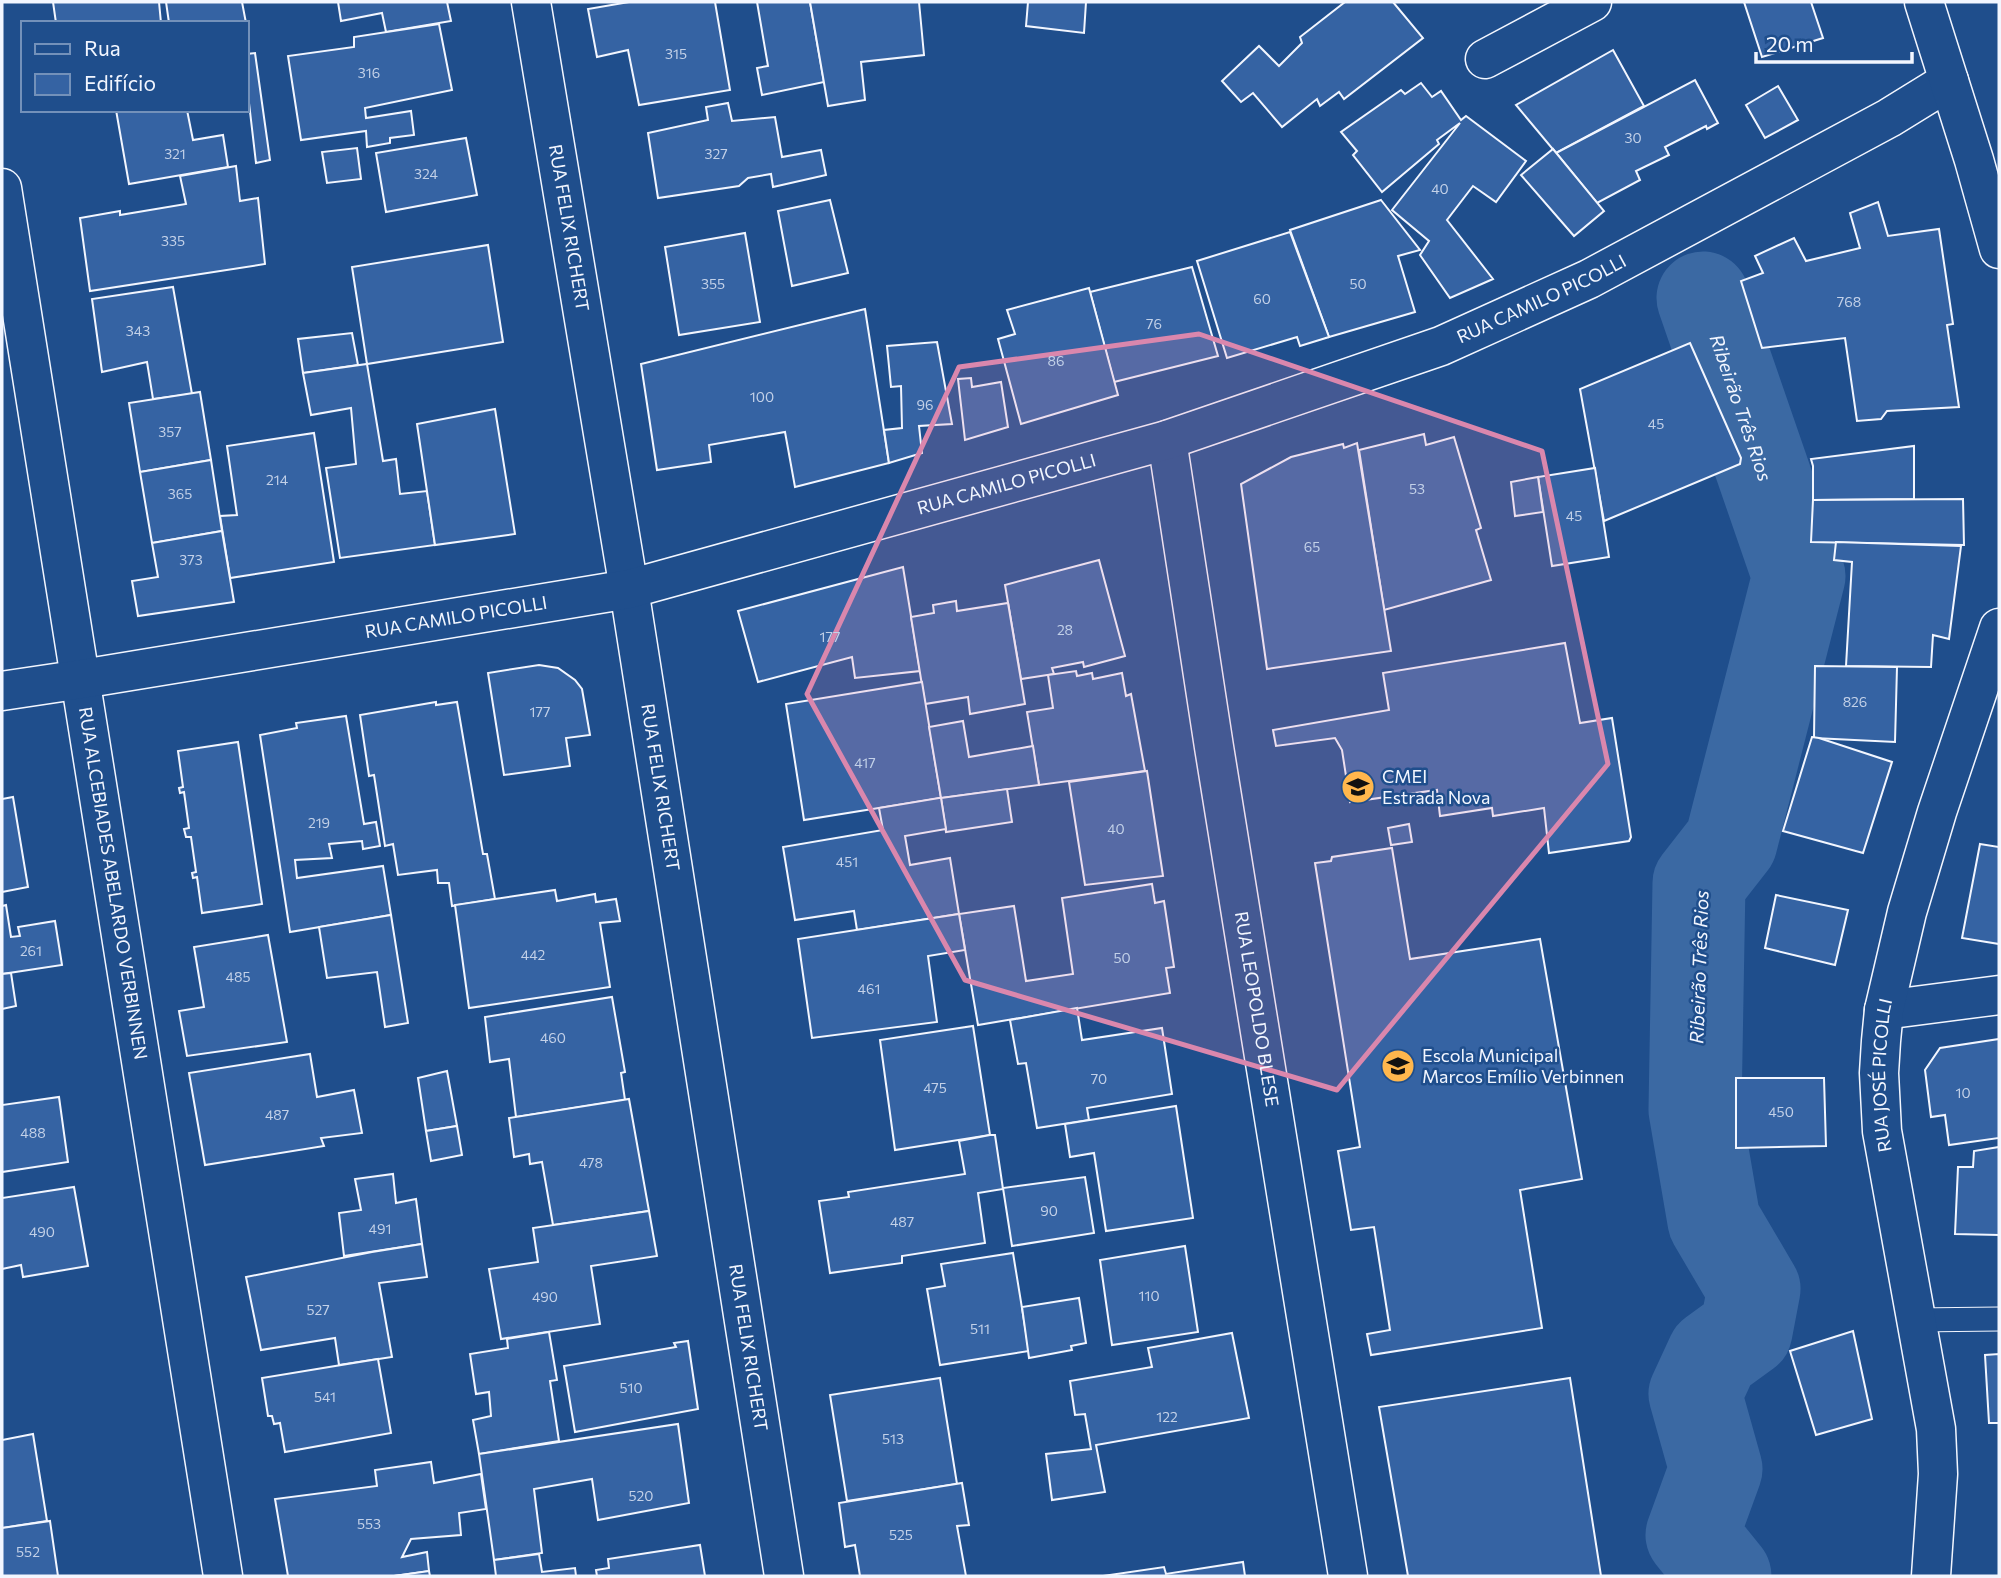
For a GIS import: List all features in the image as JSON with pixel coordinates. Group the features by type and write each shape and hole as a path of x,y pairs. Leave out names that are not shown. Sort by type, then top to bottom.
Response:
{"street":[{"name":"RUA FELIX RICHERT","path":"531,2 629,589 783,1576"},
{"path":"1485,60 1592,2"},
{"path":"1924,2 1999,249"},
{"name":"RUA CAMILO PICOLLI","path":"2,691 629,589 1167,440 1441,346 1589,279 1889,118 1949,81"},
{"name":"RUA ALCEBIADES ABELARDO VERBINNEN","path":"2,188 223,1576"},
{"name":"RUA LEOPOLDO BLESE","path":"1167,440 1216,761 1348,1576"},
{"name":"RUA JOSÉ PICOLLI","path":"1931,1576 1938,1474 1936,1429 1882,1131 1879,1073 1884,1010 1907,912 1933,824 1999,628"},
{"path":"1884,1010 1999,995"}],"lane":[{"path":"1915,1320 1999,1319"}],"highlighted area":[{"path":"1199,334 1542,451 1608,764 1337,1090 965,980 807,694 959,367"}],"building":[{"path":"53,2 159,2 161,21 56,21"},
{"path":"166,2 242,2 246,21 169,21"},
{"path":"338,2 447,2 451,21 386,32 382,13 341,21"},
{"path":"629,2 715,2 730,90 639,105 628,50 597,57 588,9"},
{"path":"757,2 810,2 824,82 762,95 757,68 768,66"},
{"path":"810,2 919,2 924,55 861,62 865,100 828,106"},
{"path":"1028,2 1086,2 1084,33 1026,26"},
{"path":"1345,2 1393,2 1423,38 1344,99 1339,92 1320,106 1317,99 1282,127 1253,93 1241,102 1222,81 1259,46 1279,66 1302,43 1300,37"},
{"path":"1744,2 1811,2 1823,38 1762,57"},
{"path":"439,24 452,90 365,108 366,118 411,111 414,135 390,138 390,143 367,147 366,131 301,140 288,56 354,47 354,37"},
{"path":"1613,50 1644,106 1556,153 1516,105"},
{"path":"255,53 270,160 256,163 248,104 248,54"},
{"path":"1695,80 1718,123 1707,129 1706,126 1665,147 1669,155 1636,171 1640,180 1597,203 1556,153"},
{"path":"1421,83 1432,97 1441,91 1461,120 1466,116 1526,161 1496,202 1473,186 1447,220 1493,279 1450,298 1420,255 1429,241 1392,210 1460,123 1437,140 1439,144 1382,192 1353,155 1357,151 1341,132 1401,90 1405,94"},
{"path":"1778,86 1798,120 1765,138 1746,105"},
{"path":"728,103 732,121 775,117 782,157 821,150 826,175 773,187 771,174 748,178 739,186 658,198 648,133 708,120 706,107"},
{"path":"116,112 187,112 193,140 223,135 228,167 129,184"},
{"path":"466,138 477,195 386,212 376,153"},
{"path":"357,148 361,179 327,183 322,152"},
{"path":"1553,149 1604,211 1574,236 1521,175"},
{"path":"236,166 240,201 258,198 265,264 90,291 80,218 120,211 120,215 186,204 180,176"},
{"path":"830,200 848,273 792,286 778,211"},
{"path":"1381,200 1420,250 1398,256 1415,312 1329,337 1290,230"},
{"path":"1878,202 1888,236 1939,229 1953,324 1947,325 1959,407 1887,411 1881,419 1857,421 1845,338 1762,348 1741,281 1763,273 1755,256 1794,238 1806,261 1860,248 1850,213"},
{"path":"1290,232 1329,337 1300,346 1297,337 1227,358 1197,261"},
{"path":"745,233 760,322 679,335 665,247"},
{"path":"488,245 503,342 367,364 352,267"},
{"path":"1192,267 1218,356 1114,382 1090,292"},
{"path":"173,287 192,394 153,399 147,362 102,372 92,299"},
{"path":"1089,288 1118,395 1021,424 998,339 1015,334 1007,310"},
{"path":"865,309 889,463 795,487 785,432 709,445 711,462 657,470 641,364"},
{"path":"352,333 358,365 303,373 298,339"},
{"path":"937,342 952,424 919,426 922,453 889,463 884,430 902,428 901,386 891,387 887,346"},
{"path":"1690,343 1741,458 1740,464 1604,521 1580,389"},
{"path":"367,364 383,461 396,459 400,494 427,491 435,545 340,558 326,468 356,464 351,408 311,415 303,373"},
{"path":"971,378 972,387 1001,382 1008,427 965,440 958,379"},
{"path":"200,392 211,460 140,472 129,403"},
{"path":"495,409 515,534 435,545 417,424"},
{"path":"314,433 334,562 230,578 220,516 237,515 227,446"},
{"path":"1424,434 1426,445 1454,437 1481,528 1476,530 1491,580 1384,610 1359,450"},
{"path":"1357,443 1391,651 1267,669 1241,484 1291,457 1343,444 1344,448"},
{"path":"1914,446 1914,499 1813,500 1811,459"},
{"path":"211,460 222,531 152,543 140,472"},
{"path":"1595,468 1609,557 1552,566 1538,477"},
{"path":"1538,477 1543,512 1515,516 1511,482"},
{"path":"1963,499 1964,545 1811,542 1813,500"},
{"path":"222,531 234,602 138,616 132,581 158,577 152,543"},
{"path":"1836,542 1961,546 1949,639 1933,635 1931,667 1846,666 1852,562 1834,560"},
{"path":"1099,560 1125,656 1084,667 1083,662 1052,668 1054,674 1021,679 1005,585"},
{"path":"903,567 920,671 855,678 852,657 758,682 738,611"},
{"path":"956,601 957,611 1008,603 1025,704 970,714 968,697 925,704 911,617 934,613 933,605"},
{"path":"1565,643 1580,723 1612,718 1631,837 1629,841 1549,853 1544,808 1493,816 1492,808 1440,816 1437,790 1350,802 1342,750 1335,738 1276,746 1273,730 1389,710 1383,673"},
{"path":"539,665 558,668 575,680 582,689 590,735 566,738 570,766 504,775 488,673"},
{"path":"1815,666 1897,667 1895,742 1814,738"},
{"path":"1076,671 1077,676 1092,673 1093,679 1122,673 1126,696 1131,694 1145,771 1039,785 1027,712 1053,708 1048,675"},
{"path":"922,682 941,798 804,820 786,704"},
{"path":"436,702 436,705 457,702 483,854 487,854 495,899 452,906 449,883 438,883 437,870 398,875 393,844 385,846 374,775 369,776 360,715"},
{"path":"346,716 364,824 376,822 380,846 363,849 362,841 329,844 332,858 295,860 297,878 383,866 391,915 290,932 260,735 297,728 296,723"},
{"path":"963,721 969,757 1033,746 1039,785 941,798 929,727"},
{"path":"1812,737 1892,762 1863,853 1783,831"},
{"path":"238,742 262,904 202,913 197,877 193,878 192,873 196,872 191,837 186,837 184,829 189,828 184,792 180,793 179,788 183,787 178,751"},
{"path":"1147,771 1163,876 1085,885 1069,782"},
{"path":"1007,789 1012,822 946,832 941,798"},
{"path":"13,797 28,887 2,892 2,799"},
{"path":"941,798 946,829 905,836 910,865 950,858 959,914 857,930 854,911 795,920 783,847 883,830 879,808"},
{"path":"1409,824 1412,842 1391,845 1388,828"},
{"path":"1980,844 1999,847 1999,944 1962,938"},
{"path":"1392,848 1410,959 1540,939 1582,1179 1520,1190 1542,1328 1371,1355 1367,1334 1390,1330 1374,1227 1351,1230 1338,1151 1360,1147 1315,863 1331,861 1332,857"},
{"path":"1152,884 1155,903 1164,901 1174,967 1166,968 1170,993 978,1025 959,914 1014,906 1026,981 1073,974 1062,898"},
{"path":"555,890 557,901 595,894 596,902 616,899 620,921 600,923 610,987 469,1008 455,905"},
{"path":"1776,895 1848,910 1835,965 1765,948"},
{"path":"6,905 11,937 20,936 18,927 55,921 62,965 2,974 2,906"},
{"path":"959,914 965,950 928,956 937,1022 812,1038 798,939"},
{"path":"391,915 408,1023 385,1027 377,972 327,978 319,927"},
{"path":"268,935 287,1042 187,1056 179,1011 204,1007 194,947"},
{"path":"11,973 16,1006 2,1009 2,974"},
{"path":"612,997 625,1072 621,1073 625,1100 516,1117 509,1059 490,1062 485,1017"},
{"path":"1077,1008 1082,1040 1162,1028 1172,1094 1087,1108 1089,1120 1037,1128 1026,1063 1018,1064 1010,1020"},
{"path":"973,1026 990,1135 895,1150 880,1040"},
{"path":"1999,1039 1999,1138 1949,1145 1945,1115 1931,1117 1925,1070 1940,1048"},
{"path":"310,1054 317,1097 354,1090 362,1133 321,1138 324,1146 205,1165 189,1073"},
{"path":"447,1071 457,1126 426,1131 418,1078"},
{"path":"1736,1078 1824,1078 1826,1146 1736,1148"},
{"path":"59,1097 68,1162 2,1172 2,1105"},
{"path":"629,1099 649,1211 553,1225 542,1162 530,1164 529,1154 514,1157 509,1118"},
{"path":"1176,1106 1193,1218 1106,1231 1094,1153 1070,1157 1065,1124"},
{"path":"457,1126 462,1155 431,1161 426,1131"},
{"path":"995,1135 1003,1189 978,1193 985,1243 902,1256 902,1263 830,1273 819,1201 849,1197 848,1192 965,1174 959,1141"},
{"path":"1999,1147 1999,1235 1955,1234 1958,1167 1973,1167 1974,1151"},
{"path":"393,1174 396,1203 416,1199 422,1244 344,1256 339,1213 361,1210 355,1179"},
{"path":"1085,1177 1094,1233 1012,1246 1003,1188"},
{"path":"74,1187 88,1266 23,1277 21,1265 2,1269 2,1198"},
{"path":"649,1211 657,1256 591,1266 600,1324 501,1339 489,1269 538,1262 533,1228"},
{"path":"422,1244 427,1277 379,1283 392,1357 339,1365 335,1338 261,1350 246,1277"},
{"path":"1185,1246 1198,1332 1112,1345 1100,1260"},
{"path":"1013,1253 1029,1351 940,1365 927,1289 945,1286 941,1264"},
{"path":"1079,1298 1086,1343 1071,1346 1072,1350 1029,1358 1022,1307"},
{"path":"1853,1331 1872,1419 1816,1435 1790,1351"},
{"path":"549,1332 557,1380 550,1381 559,1441 479,1454 473,1420 491,1416 489,1392 476,1394 470,1354 508,1348 507,1339"},
{"path":"1232,1333 1249,1418 1096,1445 1105,1492 1052,1500 1046,1454 1091,1449 1085,1414 1075,1415 1070,1381 1152,1367 1148,1348"},
{"path":"688,1341 698,1409 575,1432 564,1366 676,1347 674,1343"},
{"path":"1999,1354 1999,1423 1989,1423 1985,1355"},
{"path":"378,1359 391,1433 285,1452 280,1423 274,1424 272,1416 268,1416 262,1378"},
{"path":"940,1378 957,1484 847,1501 830,1395"},
{"path":"1570,1378 1601,1576 1408,1576 1379,1407"},
{"path":"678,1424 689,1503 598,1520 592,1479 534,1489 542,1553 494,1560 479,1454"},
{"path":"33,1434 47,1521 2,1528 2,1440"},
{"path":"431,1462 434,1483 481,1474 486,1509 459,1513 461,1535 411,1539 402,1557 427,1552 429,1571 394,1576 288,1576 275,1499 377,1486 375,1470"},
{"path":"962,1483 969,1525 957,1526 966,1576 860,1576 855,1545 845,1547 839,1503"},
{"path":"50,1521 58,1576 2,1576 2,1528"},
{"path":"700,1545 705,1576 597,1576 596,1570 609,1568 608,1559"},
{"path":"539,1554 542,1572 575,1568 576,1576 496,1576 494,1560"},
{"path":"1243,1562 1245,1576 1103,1576 1164,1567 1166,1574"},
{"path":"429,1571 430,1576 394,1576"}],"waterway":[{"name":"Ribeirão Três Rios","path":"1703,298 1799,576 1731,842 1699,883 1695,1110 1714,1221 1754,1289 1746,1331 1713,1355 1695,1394 1716,1469 1692,1535 1725,1576"}],"place":[{"name":"CMEI Estrada Nova","path":"1358,787"},
{"name":"Escola Municipal Marcos Emílio Verbinnen","path":"1398,1066"}]}
